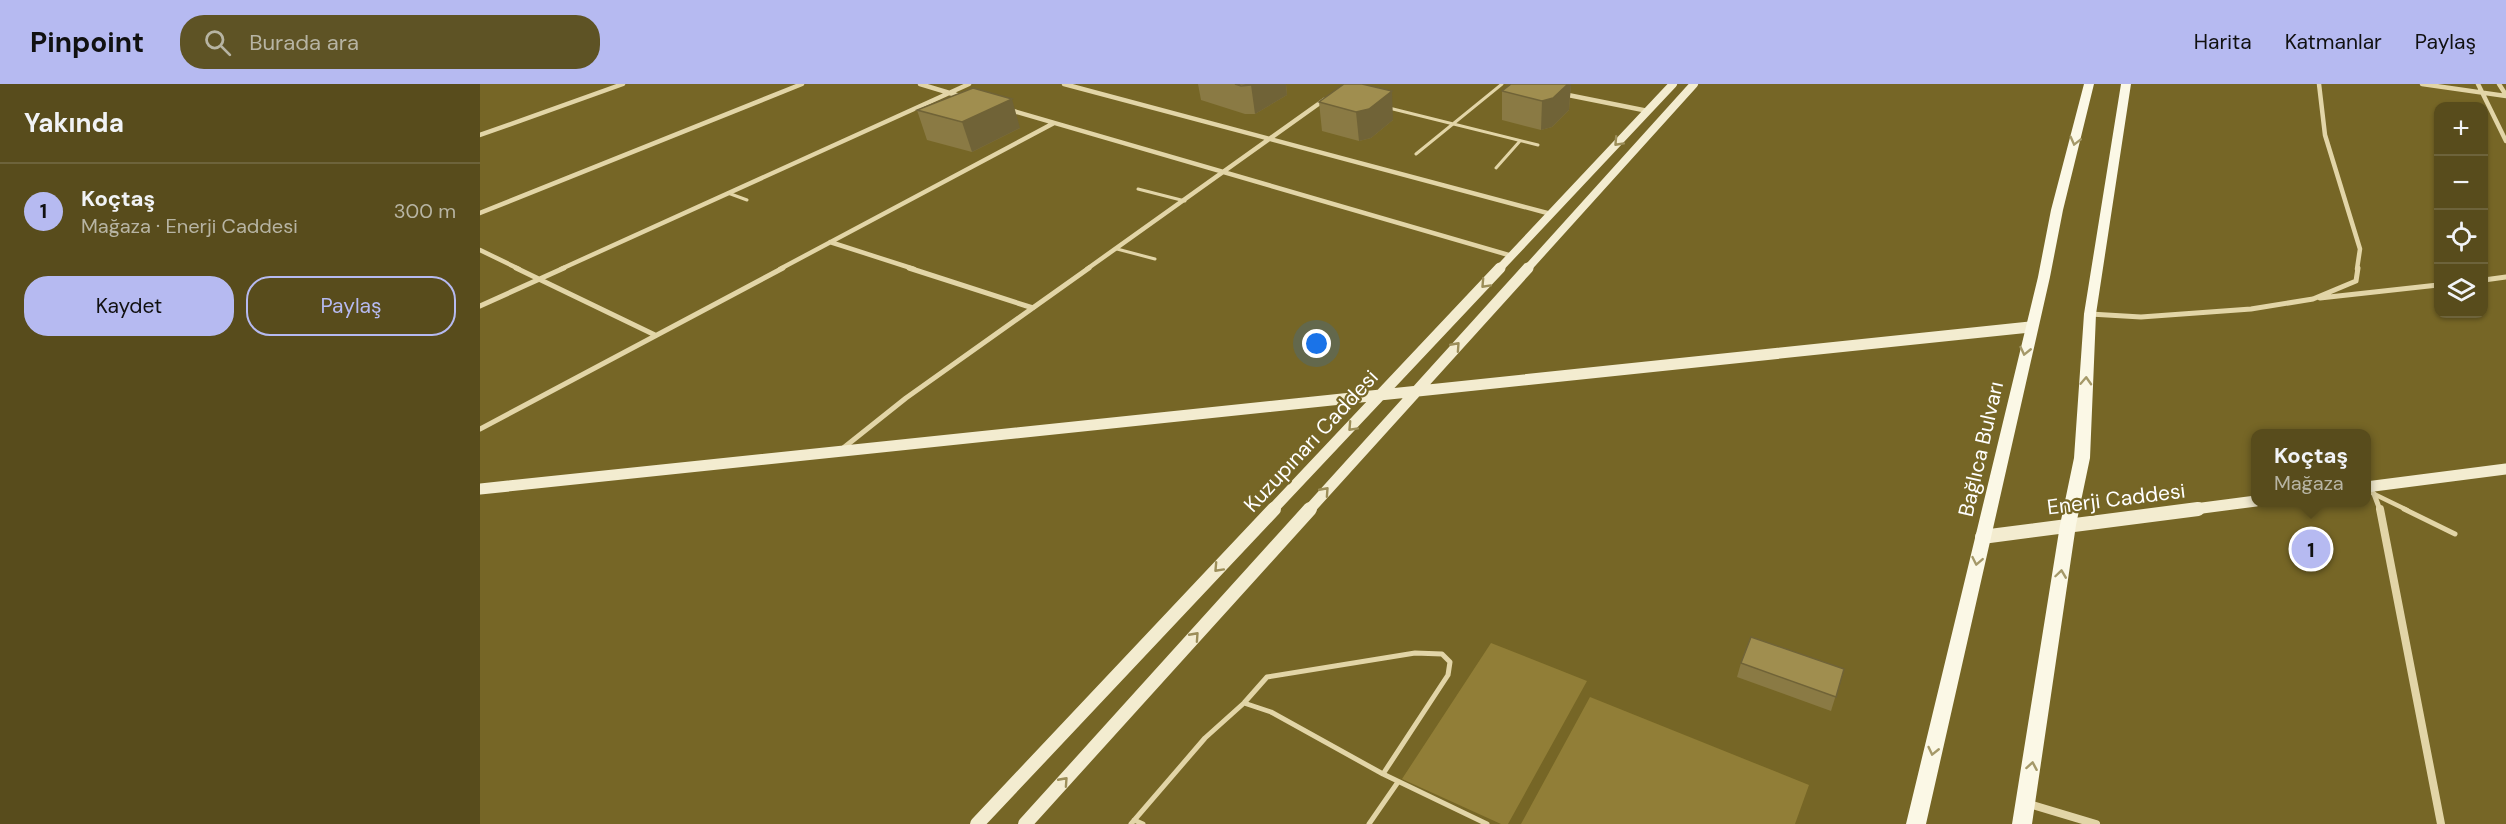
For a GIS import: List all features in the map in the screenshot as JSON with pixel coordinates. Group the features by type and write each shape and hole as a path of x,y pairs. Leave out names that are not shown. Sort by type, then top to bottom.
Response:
{"main road":[{"name":"Bağlıca Bulvarı","path":"1916,824 2030,327 2089,84"},
{"path":"2022,824 2068,525 2082,458 2090,314 2126,84"}],"street":[{"path":"480,135 623,84"},
{"path":"480,213 802,84"},
{"path":"920,84 970,99"},
{"path":"480,306 969,84"},
{"path":"1064,84 1551,214"},
{"name":"Kuzupınarı Caddesi","path":"977,824 1673,84"},
{"name":"Kuzupınarı Caddesi","path":"1025,824 1694,84"},
{"path":"2313,299 2356,281 2360,249 2325,135 2319,84"},
{"path":"2422,84 2506,96"},
{"path":"2478,84 2506,141"},
{"path":"2499,84 2506,96"},
{"path":"1558,93 1647,111"},
{"path":"838,452 906,398 1328,98"},
{"path":"1002,108 1512,256"},
{"path":"480,429 1054,123"},
{"path":"830,242 1033,308"},
{"path":"480,250 655,336"},
{"path":"2488,279 2506,277"},
{"path":"2090,314 2141,317 2196,314 2434,286"},
{"path":"480,489 2030,327"},
{"path":"2371,490 2506,469"},
{"path":"2371,494 2382,515 2441,824"},
{"name":"Enerji Caddesi","path":"1982,537 2251,502"},
{"path":"2026,803 2096,824"}],"lane":[{"path":"1416,154 1503,84"},
{"path":"1380,106 1453,126 1538,145"},
{"path":"1496,168 1520,141"},
{"path":"1138,189 1185,201"},
{"path":"728,193 747,200"},
{"path":"1117,249 1155,259"},
{"path":"2371,491 2455,534"},
{"path":"1143,824 1133,822 1205,738 1244,703 1267,677 1415,653 1442,654 1450,662 1448,675 1383,774"},
{"path":"1244,703 1271,712 1398,782 1487,824"},
{"path":"1369,824 1398,782"}],"shaded area":[{"path":"1491,643 1587,681 1508,824 1501,824 1402,779"},
{"path":"1590,697 1809,785 1795,824 1521,824"}],"building":[{"path":"1344,84 1362,84 1392,91 1369,109 1356,112 1319,102"},
{"path":"1511,84 1568,84 1553,98 1542,101 1502,91"},
{"path":"973,88 1012,99 962,122 917,110"},
{"path":"1751,637 1844,669 1836,697 1741,663"}],"place":[{"name":"Koçtaş","path":"2311,549"}]}
